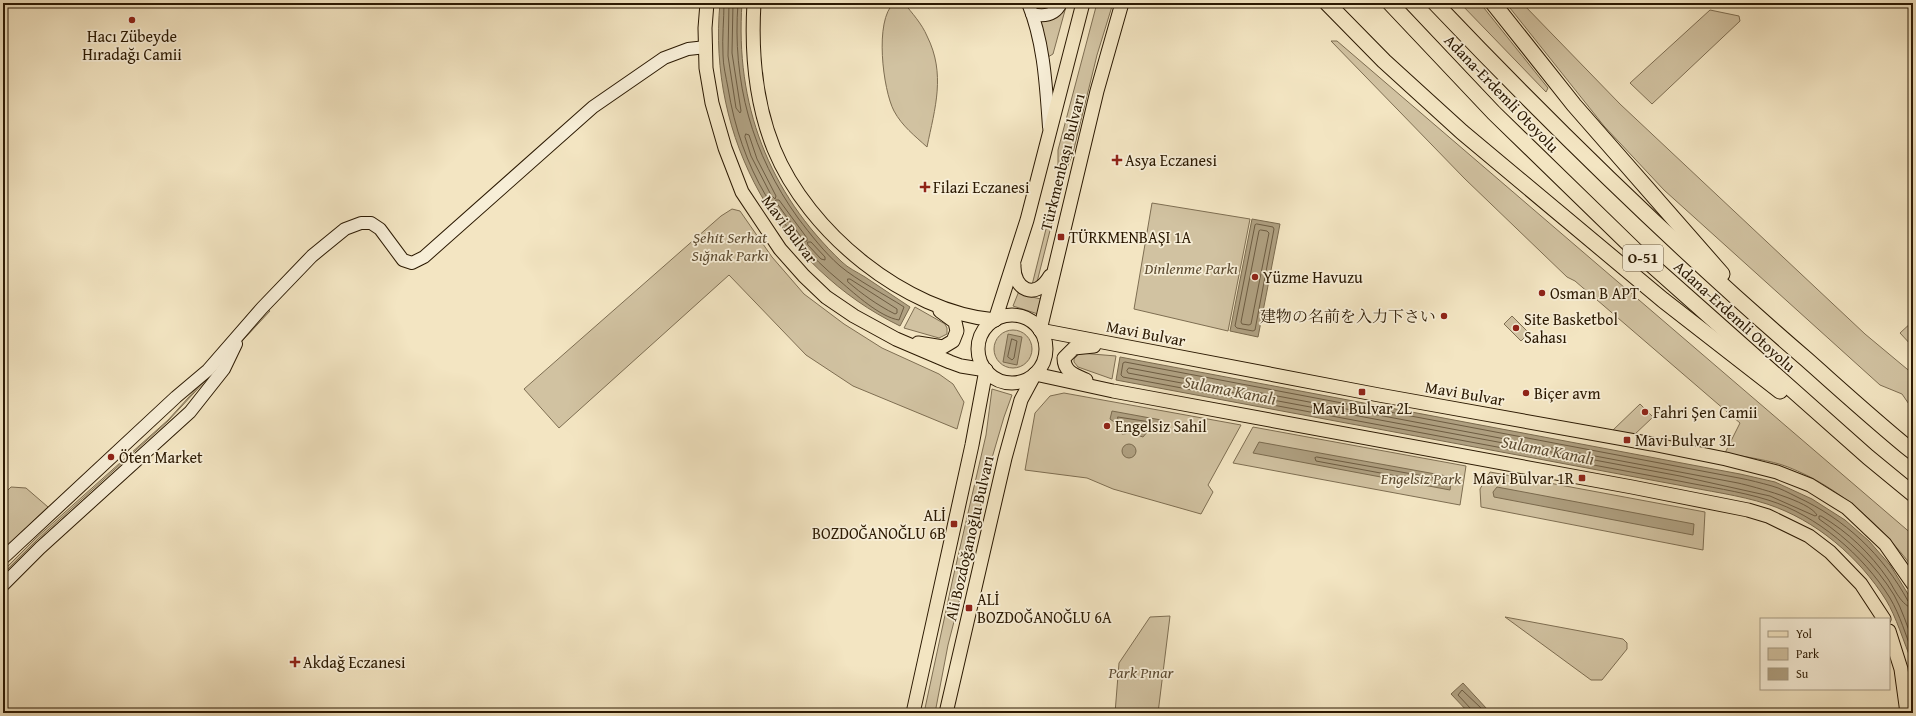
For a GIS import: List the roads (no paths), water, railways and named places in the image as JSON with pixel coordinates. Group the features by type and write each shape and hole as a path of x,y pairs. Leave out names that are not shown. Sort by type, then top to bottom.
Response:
{"highway":[{"path":"1327,3 1384,61 1462,132 1688,320 1868,457"},
{"name":"Adana-Erdemli Otoyolu","path":"1390,3 1494,113 1637,252 1868,457 1913,494"},
{"name":"Adana-Erdemli Otoyolu","path":"1435,3 1512,85 1645,215 1766,325 1913,452"},
{"path":"1493,3 1574,105 1766,325"}],"main road":[{"name":"Mavi Bulvar","path":"707,3 705,28 706,68 712,103 736,180 751,207 780,249 804,276 826,297 854,316 896,339 961,366 986,370"},
{"name":"Mavi Bulvar","path":"754,3 753,55 759,100 774,149 793,185 817,216 850,252 874,270 918,297 954,312 977,318 995,320"},
{"name":"Türkmenbaşı Bulvarı","path":"995,320 1027,220 1083,3"},
{"name":"Türkmenbaşı Bulvarı","path":"1040,330 1095,99 1122,3"},
{"path":"1016,255 1014,266 1017,280 1025,289 1031,291 1040,289 1044,286 1054,267"},
{"path":"896,339 943,347 953,341 957,331 955,322 918,297"},
{"path":"1006,316 1018,316 1028,319 1040,330 1046,345 1046,356 1042,366 1035,374 1026,380 1016,383 1005,382 994,378 986,370 980,360 978,348 983,332 995,320 1006,316"},
{"name":"Mavi Bulvar","path":"1040,330 1660,446 1777,472 1810,485 1847,508 1885,544 1913,584"},
{"path":"1113,390 1071,374 1064,364 1064,358 1074,348 1082,346 1122,346"},
{"name":"Ali Bozdoğanoğlu Bulvarı","path":"913,713 972,445 986,370"},
{"path":"1035,374 1748,510 1768,516 1809,536 1830,552 1861,584 1883,618"},
{"name":"Ali Bozdoğanoğlu Bulvarı","path":"946,713 1005,458 1021,400 1035,374"},
{"path":"1890,634 1901,669 1907,713"}],"street":[{"path":"1030,9 1042,16 1049,15 1057,10 1061,3"},
{"path":"1030,9 1044,61 1050,130"},
{"path":"3,558 176,397 208,370 248,324 312,256 345,229 361,223 371,223 380,229 404,260 412,262 424,257 593,107 664,58 688,49 706,47"},
{"path":"3,585 40,548 190,412 224,370 248,324"}],"water":[{"path":"720,3 742,3 741,40 744,76 751,111 762,144 776,176 794,206 816,235 842,262 910,307 900,326 857,301 819,270 786,233 760,193 739,149 726,102 719,53"},
{"name":"Yüzme Havuzu","path":"1252,219 1280,224 1258,337 1230,331"},
{"path":"1008,334 1022,337 1017,365 1003,362"},
{"name":"Sulama Kanalı","path":"1120,357 1740,474 1775,482 1812,499 1845,520 1869,541 1890,565 1913,602 1913,672 1912,662 1893,614 1886,600 1875,584 1863,569 1835,542 1819,530 1785,511 1767,504 1723,493 1116,380"},
{"path":"1112,411 1161,420 1156,430 1148,431 1143,437 1131,433 1122,434 1117,424 1110,419"},
{"name":"Engelsiz Park","path":"1259,442 1452,477 1450,490 1253,453"},
{"path":"1129,444 1134,446 1136,451 1134,456 1129,458 1124,456 1122,451 1124,446"},
{"path":"1497,487 1694,524 1693,535 1494,497 1493,492"},
{"path":"1463,683 1487,709 1483,713 1469,713 1451,694"}],"place":[{"name":"Hacı Zübeyde Hıradağı Camii","path":"132,20"},
{"name":"Asya Eczanesi","path":"1117,160"},
{"name":"Filazi Eczanesi","path":"925,187"},
{"name":"TÜRKMENBAŞI 1A","path":"1061,237"},
{"name":"Yüzme Havuzu","path":"1255,277"},
{"name":"Osman B APT","path":"1542,293"},
{"name":"建物の名前を入力下さい","path":"1444,316"},
{"name":"Site Basketbol Sahası","path":"1516,328"},
{"name":"Mavi Bulvar 2L","path":"1362,392"},
{"name":"Biçer avm","path":"1526,393"},
{"name":"Fahri Şen Camii","path":"1645,412"},
{"name":"Engelsiz Sahil","path":"1107,426"},
{"name":"Mavi Bulvar 3L","path":"1627,440"},
{"name":"Öten Market","path":"111,457"},
{"name":"Mavi Bulvar 1R","path":"1582,478"},
{"name":"ALİ BOZDOĞANOĞLU 6B","path":"954,524"},
{"name":"ALİ BOZDOĞANOĞLU 6A","path":"969,608"},
{"name":"Akdağ Eczanesi","path":"295,662"}],"park label":[{"name":"Şehit Serhat Sığnak Parkı","path":"730,246"},
{"name":"Dinlenme Parkı","path":"1191,268"},
{"name":"Park Pınar","path":"1141,672"}]}
